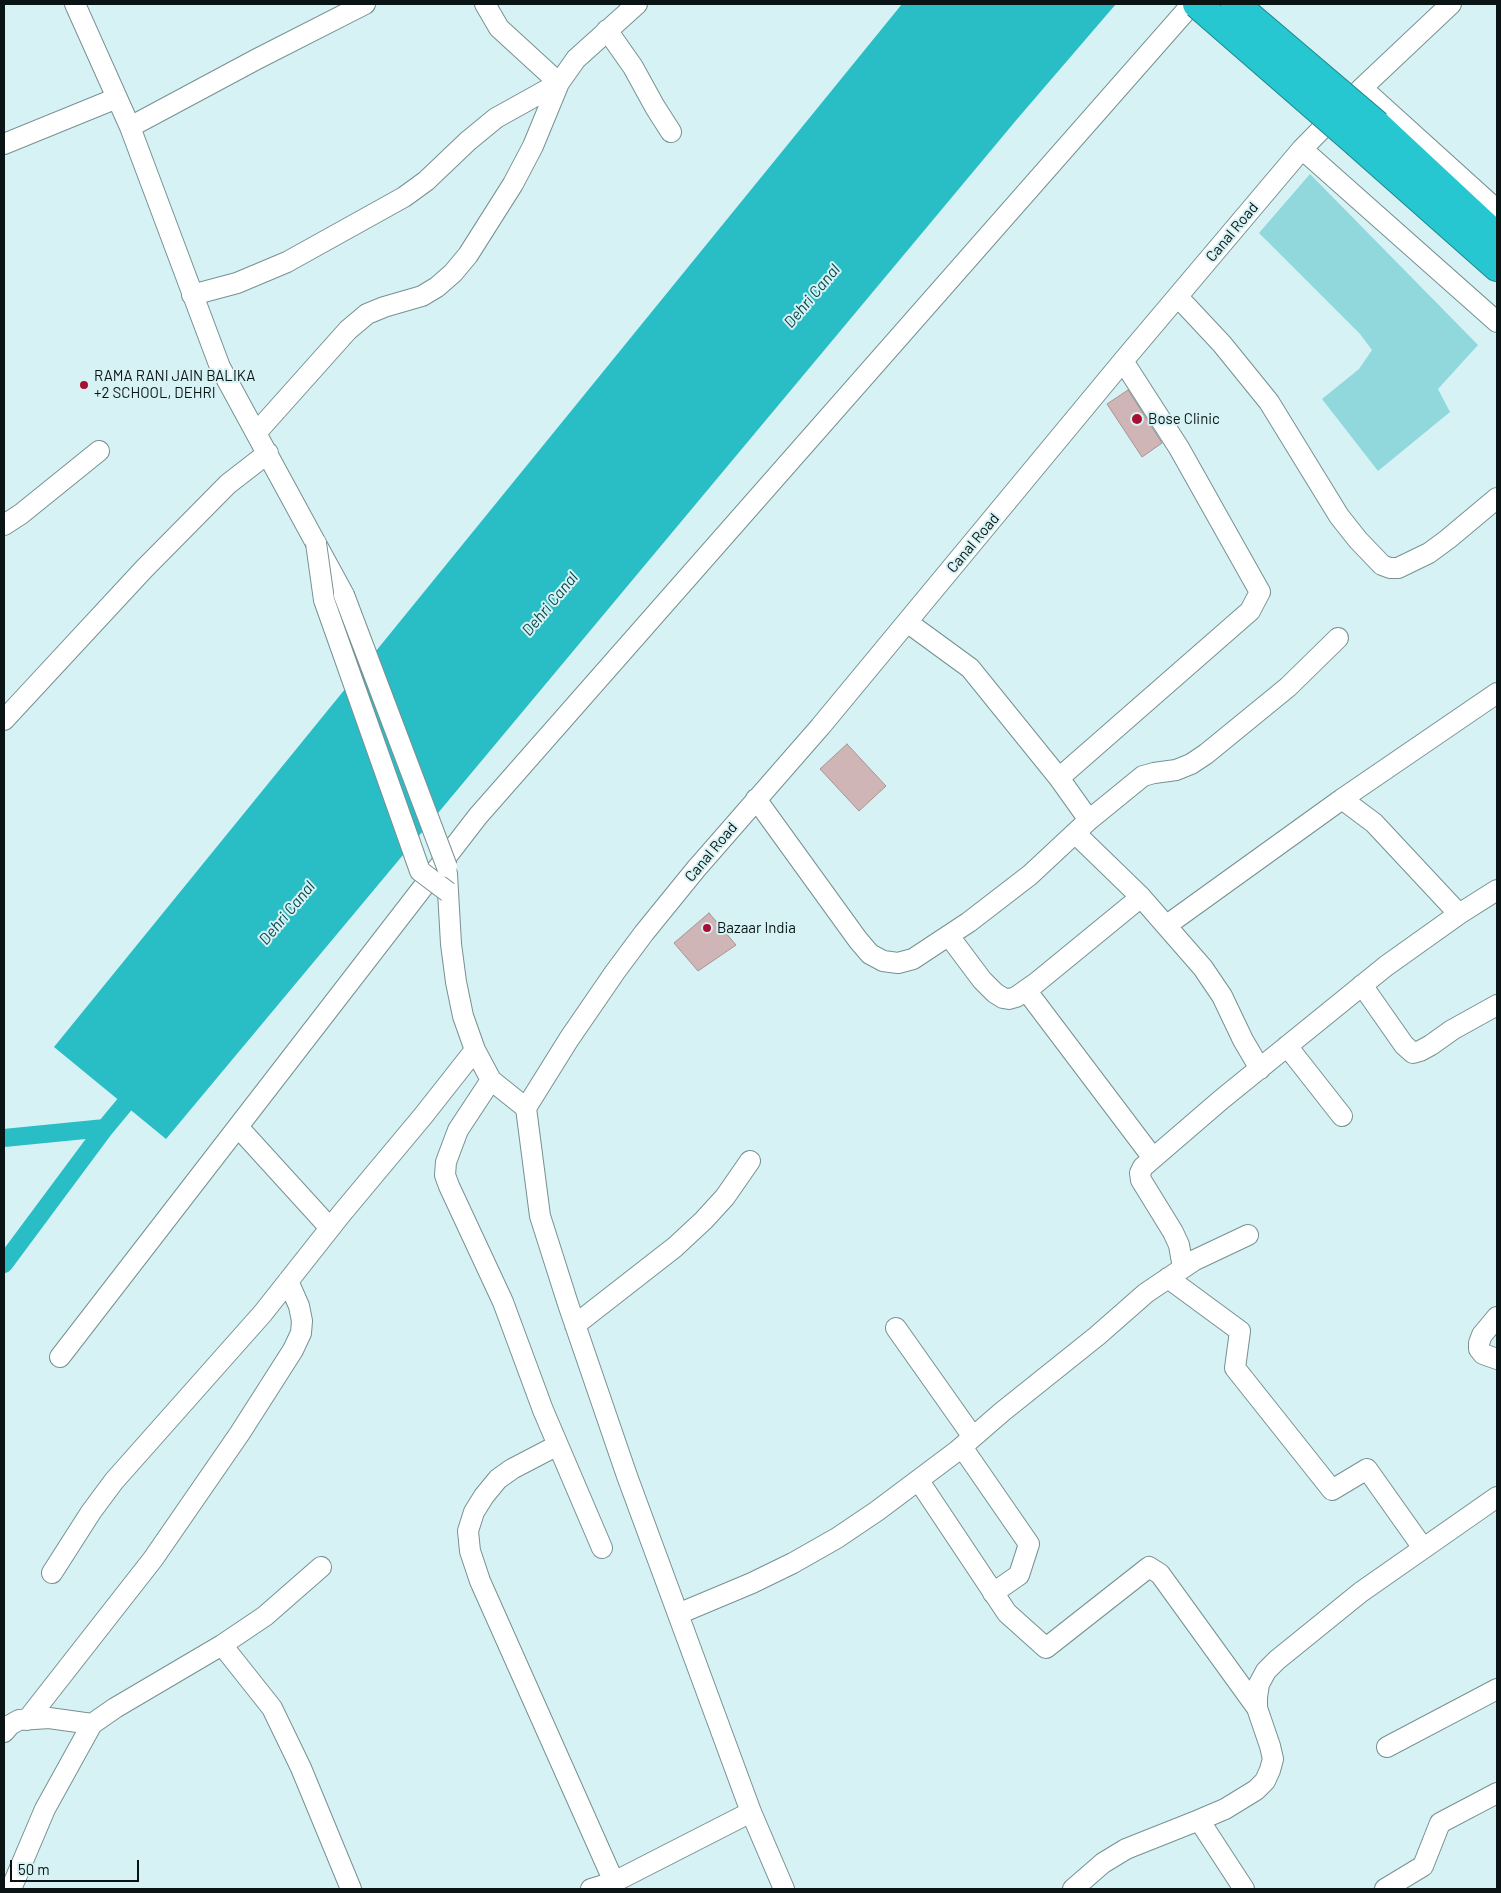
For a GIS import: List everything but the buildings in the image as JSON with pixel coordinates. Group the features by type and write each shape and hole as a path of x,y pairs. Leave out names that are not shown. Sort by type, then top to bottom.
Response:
{"highway":[{"path":"1197,4 1497,267"},
{"path":"1235,4 1377,125 1497,237"}],"street":[{"path":"75,4 130,126 220,367 344,596 447,866 451,944 463,1016 475,1050 491,1080 526,1108 540,1216 575,1325 627,1476 751,1812 784,1889"},
{"path":"130,126 248,63 365,4"},
{"path":"485,4 498,28 559,83"},
{"path":"256,433 348,330 367,314 422,296 437,287 453,273 468,255 514,184 533,146 559,83 576,59 637,4"},
{"path":"60,1357 478,816 1192,4"},
{"name":"Canal Road","path":"526,1108 569,1039 644,932 756,799 820,727 1123,361 1302,149 1362,88 1451,4"},
{"path":"607,30 633,68 671,132"},
{"path":"192,295 237,283 287,262 404,197 426,181 468,141 496,118 559,83"},
{"path":"1362,88 1497,210"},
{"path":"4,144 117,98"},
{"path":"1302,149 1497,322"},
{"path":"1178,297 1222,344 1269,402 1339,516 1358,540 1382,565 1398,568 1429,553 1497,498"},
{"path":"1059,778 1250,611 1260,592 1179,448 1123,361"},
{"path":"4,525 21,514 99,451"},
{"path":"4,720 144,569 228,484 268,454"},
{"path":"316,544 324,600 420,872 448,892"},
{"path":"907,622 970,668 1059,778 1082,826 1203,968 1222,996 1243,1040 1260,1069"},
{"path":"756,799 870,954 883,961 898,963 912,959 949,936 1030,875 1082,826 1143,776 1154,772 1176,770 1191,764 1206,754 1288,687 1338,638"},
{"path":"1167,925 1342,798 1497,693"},
{"path":"1342,798 1374,823 1459,914"},
{"path":"1175,1273 1178,1245 1140,1180 1140,1173 1153,1158 1362,985 1459,914 1497,890"},
{"path":"949,936 982,980 1002,998 1009,999 1016,997 1026,990 1141,897"},
{"path":"1362,985 1404,1045 1413,1053 1431,1045 1452,1030 1497,1005"},
{"path":"1026,990 1153,1158"},
{"path":"1287,1046 1342,1116"},
{"path":"52,1573 91,1512 114,1481 263,1313 475,1050"},
{"path":"491,1080 458,1130 446,1162 445,1174 503,1302 543,1410 602,1548"},
{"path":"238,1127 330,1228"},
{"path":"575,1325 674,1247 704,1220 725,1197 750,1161"},
{"path":"678,1614 752,1583 836,1538 919,1481 1097,1336 1125,1310 1175,1273 1248,1235"},
{"path":"1175,1273 1240,1331 1235,1368 1332,1490 1367,1469 1423,1548"},
{"path":"28,1720 153,1559 240,1433 293,1350 301,1333 302,1321 300,1306 288,1281"},
{"path":"1497,1316 1482,1335 1479,1343 1479,1349 1483,1354 1497,1359"},
{"path":"896,1328 968,1442 1029,1544 1019,1575 993,1593"},
{"path":"558,1445 498,1479 474,1512 468,1531 470,1550 480,1581 624,1882"},
{"path":"919,1481 1007,1613 1046,1648 1149,1567 1160,1574 1257,1708 1273,1759 1264,1781 1256,1790 1224,1809 1200,1820 1126,1849 1103,1863 1073,1889"},
{"path":"1257,1708 1259,1684 1266,1671 1277,1660 1361,1592 1497,1497"},
{"path":"11,1889 45,1809 92,1724 115,1708 222,1645 265,1616 321,1567"},
{"path":"222,1645 272,1708 301,1768 351,1889"},
{"path":"1387,1747 1497,1689"},
{"path":"4,1732 10,1725 19,1720 49,1718 92,1724"},
{"path":"1385,1889 1423,1866 1440,1823 1497,1793"},
{"path":"591,1889 624,1882 751,1812"},
{"path":"1200,1820 1244,1889"}],"shaded area":[{"path":"1310,174 1478,345 1438,389 1450,412 1378,471 1322,399 1359,369 1372,350 1360,334 1259,233"}],"water":[{"path":"902,4 1116,4 1018,118 166,1139 54,1047"}],"waterway":[{"name":"Dehri Canal","path":"4,1138 105,1128 139,1087"},
{"path":"4,1264 105,1128"}],"place":[{"name":"RAMA RANI JAIN BALIKA +2 SCHOOL, DEHRI","path":"84,385"},
{"name":"Bose Clinic","path":"1137,419"},
{"name":"Bazaar India","path":"707,928"}]}
